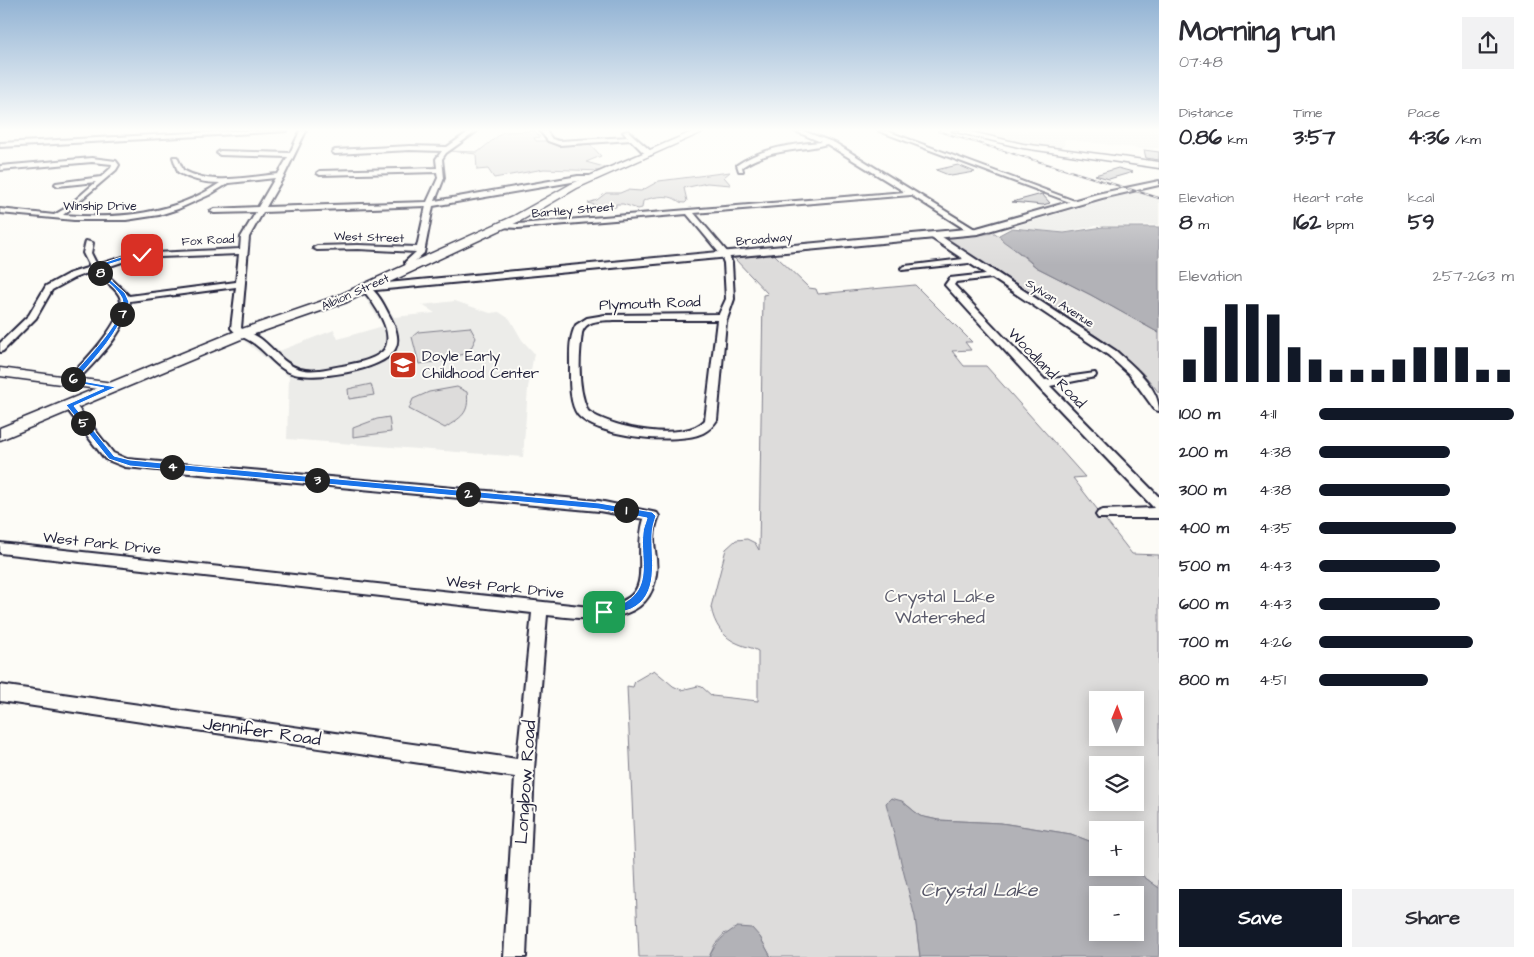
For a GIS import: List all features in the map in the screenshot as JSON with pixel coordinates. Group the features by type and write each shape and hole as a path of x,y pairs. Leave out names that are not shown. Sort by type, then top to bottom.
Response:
{"main road":[{"name":"Albion Street","path":"0,434 241,334 320,308 505,225 568,189 597,176"},
{"path":"0,372 112,387"}],"street":[{"name":"Winship Drive","path":"55,217 106,176"},
{"path":"187,176 198,179 227,181 281,176"},
{"path":"281,176 247,232 243,251 236,326 241,334 252,338 290,369 298,373 310,374 366,365 380,360 386,354 391,341 392,331 372,292 365,288"},
{"path":"410,267 409,262 420,251 430,204 441,180 441,176"},
{"path":"884,176 974,231"},
{"path":"1003,176 1077,203"},
{"path":"214,211 430,204 577,178 592,178"},
{"path":"58,184 102,179"},
{"name":"Winship Drive","path":"0,211 55,217 115,220 143,217 179,206 212,191 227,181"},
{"name":"Broadway","path":"365,288 974,231 1159,183"},
{"name":"Bartley Street","path":"505,225 516,226 912,193"},
{"path":"689,212 725,255"},
{"name":"Sylvan Avenue","path":"933,235 1120,359 1133,372 1159,408"},
{"path":"71,381 108,339 119,322 126,302 120,291 94,267 88,255 89,243"},
{"name":"West Street","path":"317,248 358,247 420,251 434,256"},
{"name":"Fox Road","path":"0,350 33,316 49,288 64,279 94,267 133,256 243,251"},
{"name":"Plymouth Road","path":"723,317 614,317 598,318 583,323 577,330 576,341 577,397 580,410 597,424 618,429 682,434 694,432 706,426 713,410 723,317 730,303 728,263 725,255"},
{"path":"905,268 971,260"},
{"name":"Woodland Road","path":"995,275 953,280 949,285 1041,384 1159,505"},
{"path":"126,302 239,286"},
{"path":"1041,384 1091,375"},
{"name":"West Park Drive","path":"0,548 582,612 604,612 621,609 635,601 644,589 649,575 647,539 652,516 599,506 125,462 109,456 70,405"},
{"path":"1103,515 1159,513"},
{"name":"Longbow Road","path":"514,957 525,769 540,607"},
{"name":"Jennifer Road","path":"0,693 525,769"}],"shaded area":[{"path":"1136,191 1159,199 1159,225 1095,226 1064,232 1031,230 1016,226"},
{"name":"Doyle Early Childhood Center","path":"378,293 394,317 435,313 422,305 455,301 490,313 499,312 510,319 522,340 534,353 528,388 523,457 287,439 289,377 243,340 258,334 279,351 334,330 338,339 383,326 364,296"}],"green space":[{"path":"492,176 507,176 494,178"},
{"path":"701,176 726,176 724,177 731,185 707,183 684,188 687,201 685,203 670,197 654,198 643,201 642,208 638,209 623,204 616,204 616,207 605,208 588,203 597,200 606,193 620,193 627,190 641,191 659,181"},
{"path":"995,233 1036,267 1159,333 1159,393 1138,369 1116,350 944,238"},
{"name":"Crystal Lake Watershed","path":"774,254 809,288 816,289 818,294 915,285 972,342 965,342 971,350 952,351 964,366 986,366 1085,477 1073,478 1132,554 1159,555 1159,888 1143,876 1144,821 1089,821 1089,841 1071,834 1001,823 938,820 920,816 902,801 920,957 771,957 760,937 725,933 715,944 709,957 639,957 627,686 633,687 635,681 654,670 673,686 681,690 698,686 702,687 712,696 758,701 758,651 728,638 717,625 711,607 726,549 736,540 747,539 755,543 759,550 763,295 768,294 734,258"},
{"path":"470,327 476,338 469,352 444,361 419,364 412,337 418,332"},
{"path":"371,384 374,395 349,399 348,389"},
{"path":"457,387 467,392 466,410 460,418 445,428 409,409 413,399 429,392"},
{"path":"389,417 391,432 353,437 353,428 377,419"}],"water":[{"path":"1103,227 1159,227 1159,333 1036,267 1003,241 999,235 1012,228 1064,233"},
{"name":"Crystal Lake","path":"891,798 902,801 920,816 938,820 1001,823 1071,834 1089,841 1089,876 1143,876 1159,888 1159,957 920,957 915,917 886,803"},
{"path":"737,927 752,928 760,937 771,957 709,957 720,940"}],"building":[{"path":"1097,176 1120,176 1109,179"},
{"path":"1042,194 1050,203 1043,205 1012,202"}],"railway":[{"path":"1085,176 1159,198"}],"place":[{"name":"Doyle Early Childhood Center","path":"403,365"}],"route":[{"path":"142,255 125,257 94,267 120,291 126,302 119,322 108,339 71,381 112,387 70,405 111,458 130,463 599,506 652,516 647,533 649,571 646,586 638,598 628,605 621,609 604,612"}]}
